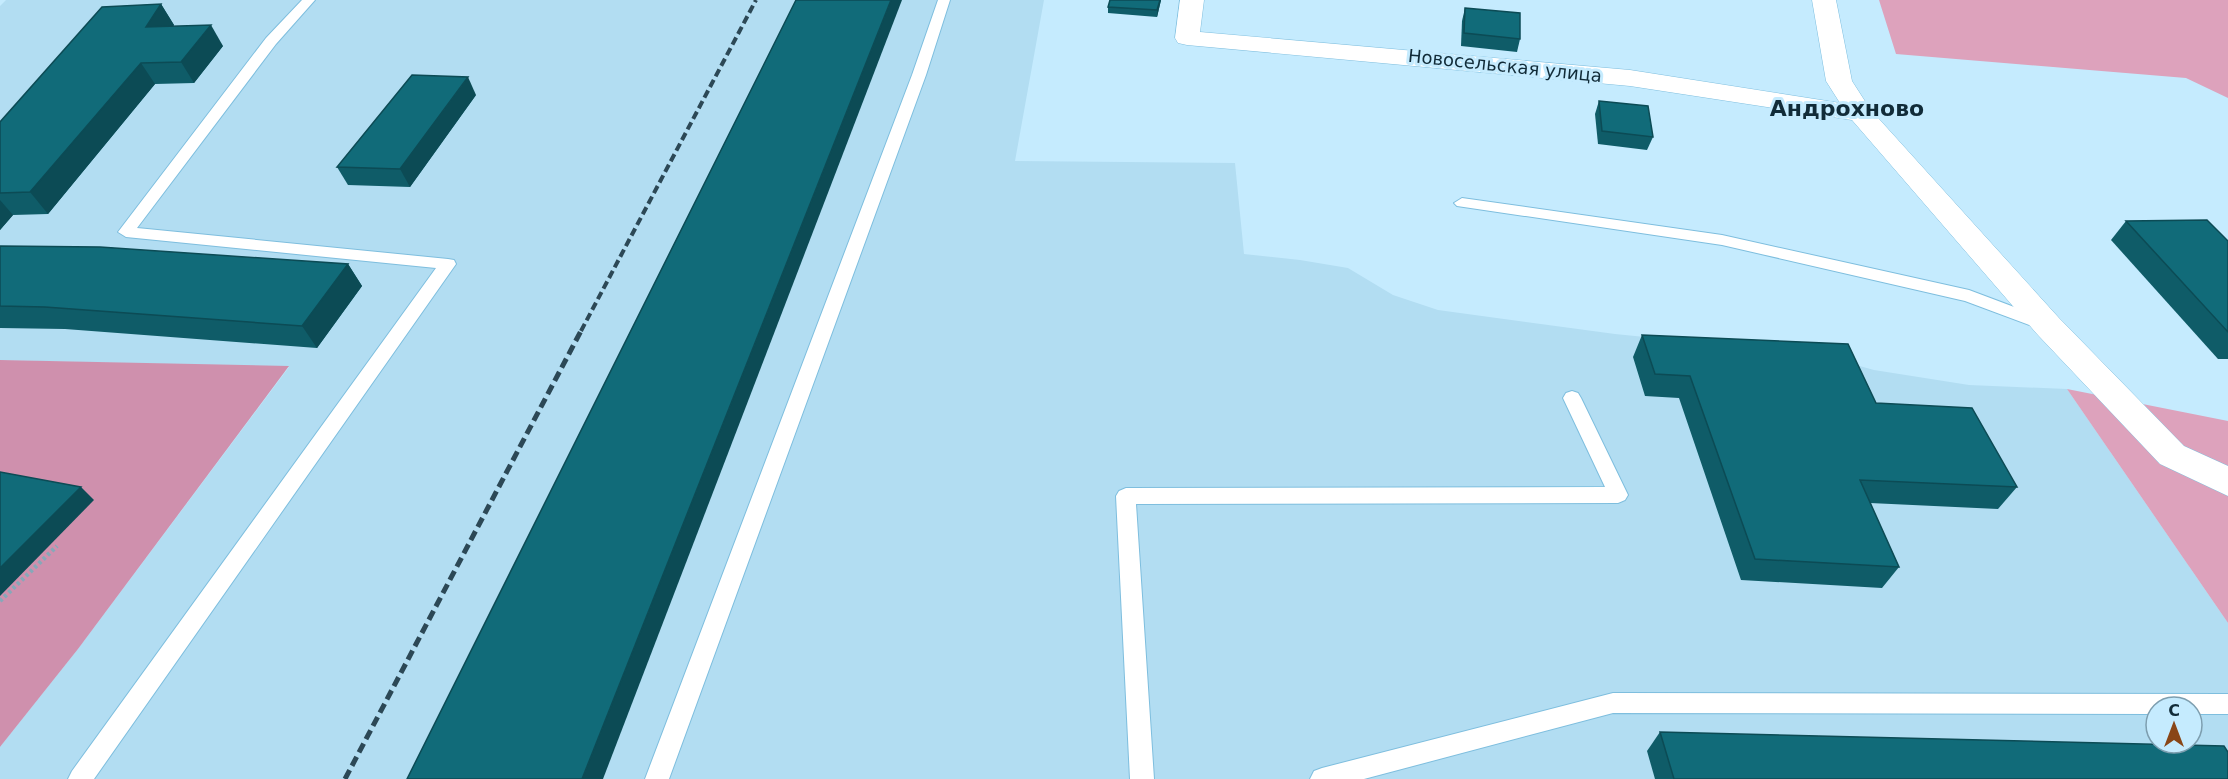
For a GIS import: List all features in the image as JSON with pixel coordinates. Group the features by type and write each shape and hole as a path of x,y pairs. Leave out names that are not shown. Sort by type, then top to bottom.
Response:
{"street":[{"name":"Новосельская улица","path":"1192,0 1187,38 1630,78 1860,114"},
{"path":"1824,0 1839,81 1860,114 2048,326 2172,455 2228,483"}],"lane":[{"path":"80,779 448,264 126,232 271,41 309,0"},
{"path":"657,779 915,87 944,0"},
{"path":"1462,203 1722,240 1969,297 2048,326"},
{"path":"1142,779 1126,496 1618,495 1572,398"},
{"path":"1322,779 1613,703 2228,704"}],"path":[{"path":"0,601 57,546"}],"shaded area":[{"path":"6,0 1044,0 1015,161 1235,163 1244,254 1348,268 1393,295 1438,310 1615,334 1816,354 1874,370 1969,385 2067,389 2228,623 2228,779 0,779 0,747 78,649 289,367 0,360 0,6"},
{"path":"1879,0 2228,0 2228,98 2186,78 1896,54"},
{"path":"0,360 289,366 78,649 0,747"},
{"path":"2067,389 2228,421 2228,623"}],"building":[{"path":"796,0 891,0 582,779 407,779"},
{"path":"1110,0 1160,0 1157,10 1108,7"},
{"path":"161,4 146,27 211,25 181,62 141,63 30,192 0,193 0,122 102,7"},
{"path":"1465,8 1520,13 1520,39 1464,33"},
{"path":"412,75 468,77 400,169 337,167"},
{"path":"1599,101 1648,106 1653,137 1602,131"},
{"path":"2207,220 2228,241 2228,332 2126,221"},
{"path":"0,246 100,247 348,264 302,326 45,307 0,306"},
{"path":"1642,335 1848,344 1876,403 1972,408 2017,487 1860,480 1899,567 1755,559 1690,376 1655,374"},
{"path":"0,472 81,487 0,568"},
{"path":"1660,732 2144,744 2144,755 2204,755 2204,746 2224,746 2228,752 2228,779 1674,779"}],"railway":[{"path":"581,331 756,0"},
{"path":"345,779 582,329"}],"district":[{"name":"Андрохново","path":"1847,108"}]}
